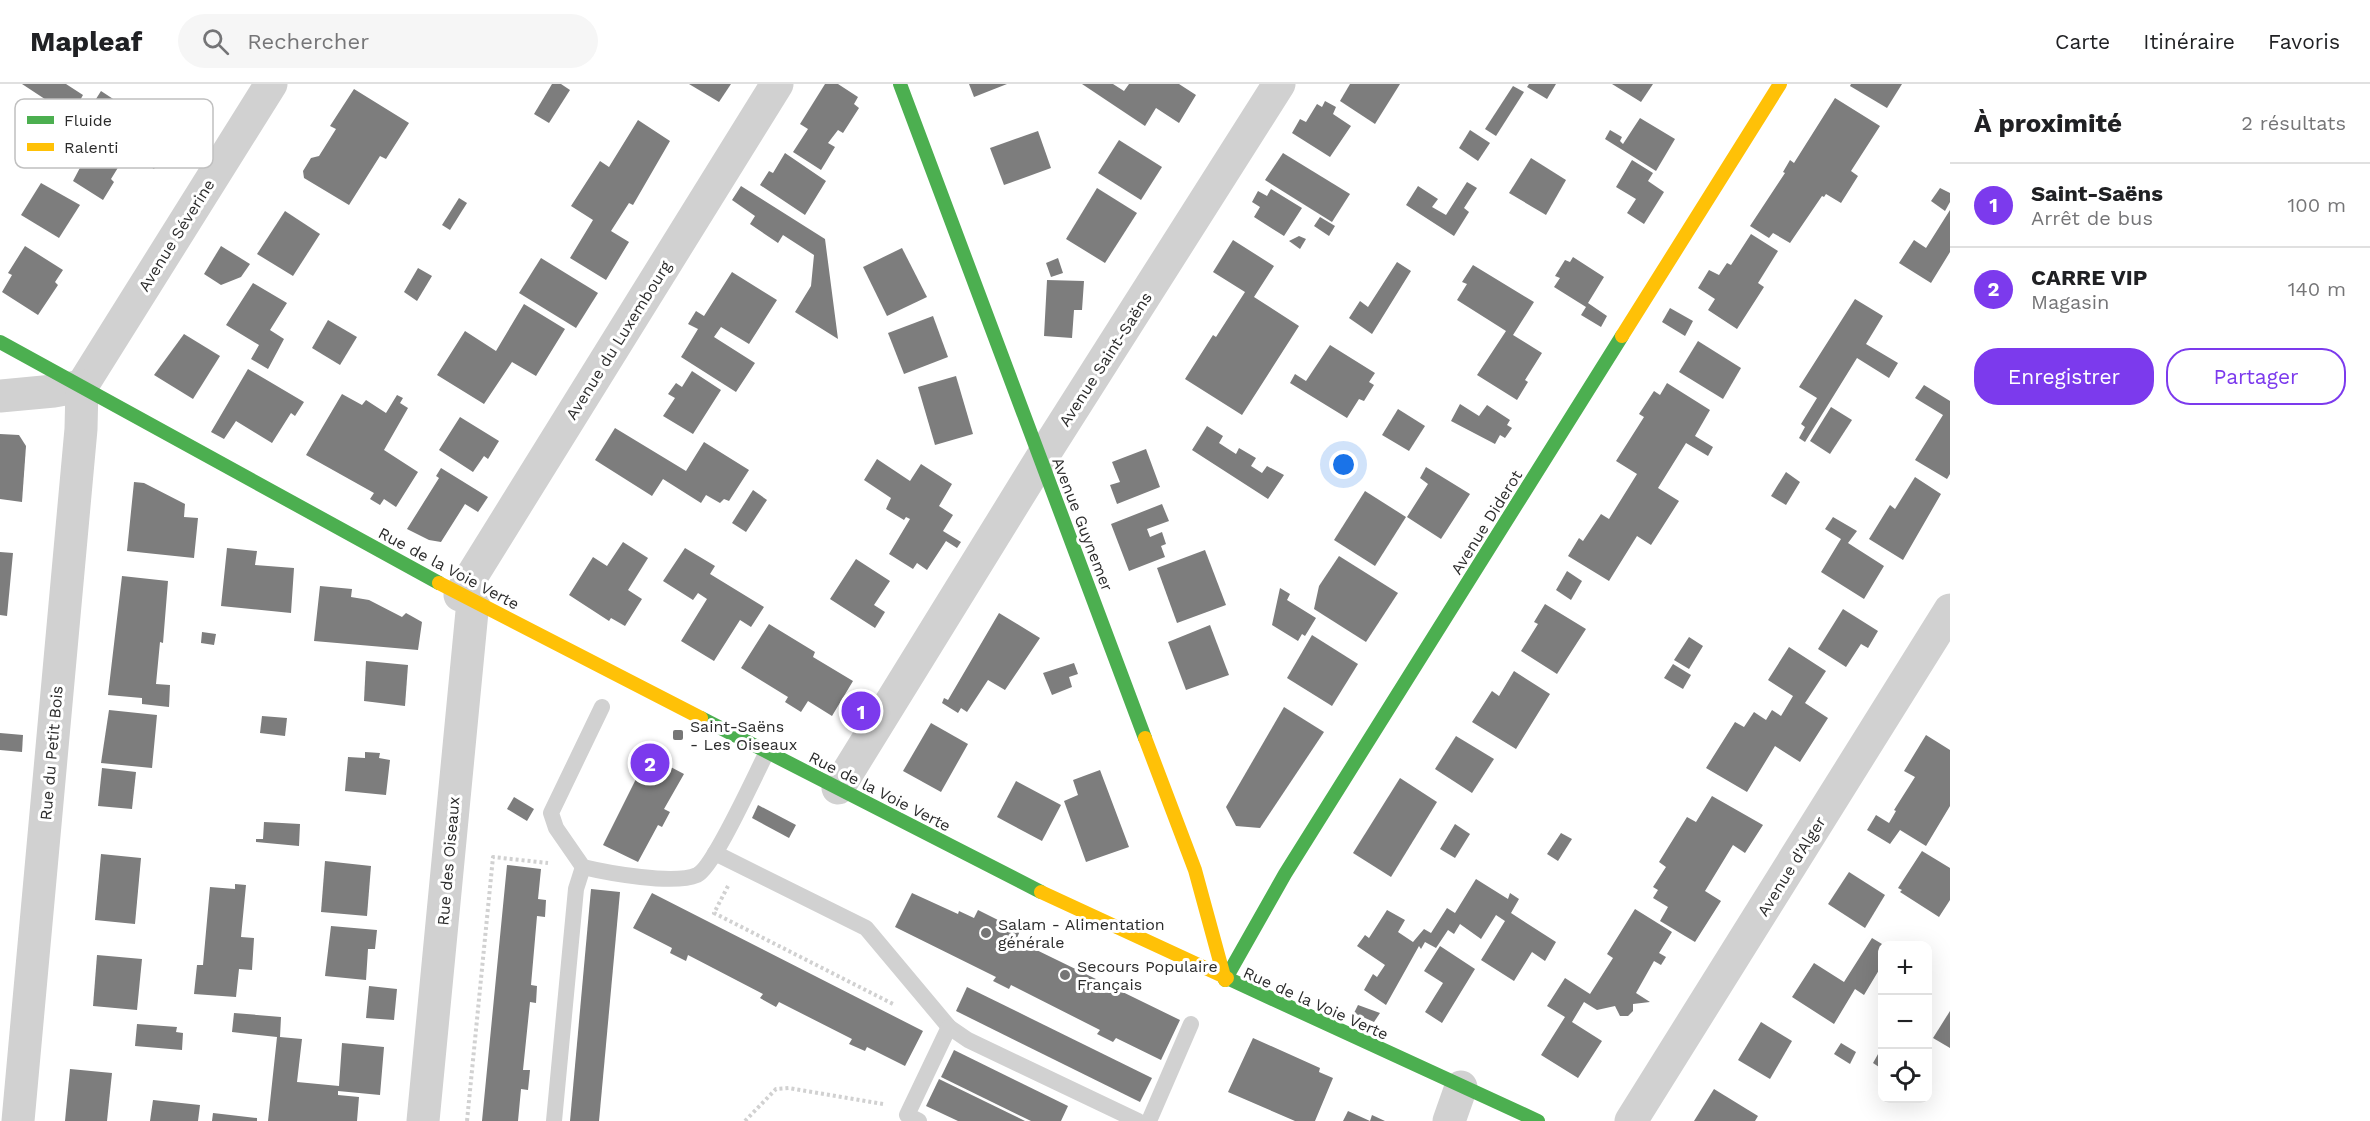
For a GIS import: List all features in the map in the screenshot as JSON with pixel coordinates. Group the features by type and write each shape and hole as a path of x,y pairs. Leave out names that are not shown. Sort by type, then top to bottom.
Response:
{"street":[{"name":"Avenue Séverine","path":"82,386 271,84"},
{"name":"Avenue du Luxembourg","path":"467,598 777,84"},
{"name":"Avenue Guynemer","path":"900,84 1195,870 1225,980"},
{"name":"Avenue Saint-Saëns","path":"838,788 1041,459 1280,84"},
{"name":"Avenue Diderot","path":"1225,980 1286,874 1780,84"},
{"name":"Rue de la Voie Verte","path":"0,342 467,598 1071,907 1225,980 1538,1121"},
{"path":"0,396 82,386"},
{"name":"Rue du Petit Bois","path":"18,1121 81,429 82,386"},
{"name":"Rue des Oiseaux","path":"423,1121 467,598"},
{"name":"Avenue d'Alger","path":"1631,1121 1950,610"},
{"path":"1449,1121 1461,1087"}],"lane":[{"path":"602,707 550,813 556,828 583,867 617,874 686,878 700,873 715,853 767,752"},
{"path":"715,853 866,928 950,1028 968,1040 1138,1121"},
{"path":"554,1121 576,889 583,867"},
{"path":"1149,1121 1191,1024"},
{"path":"919,1121 907,1115 950,1028"}],"path":[{"path":"468,1121 493,857 583,867"},
{"path":"739,864 714,913 906,1011"},
{"path":"745,1121 776,1089 789,1088 888,1104 883,1113"}],"building":[{"path":"22,84 66,84 83,95 81,99 45,99"},
{"path":"552,84 561,84 570,90 549,123 534,114"},
{"path":"689,84 731,84 719,102"},
{"path":"825,84 838,84 858,97 854,104 859,108 843,133 838,130 828,143 835,147 821,170 793,152 808,129 800,124"},
{"path":"969,84 1007,84 974,97"},
{"path":"1082,84 1113,84 1124,91 1129,84 1179,84 1196,95 1179,123 1156,108 1145,126"},
{"path":"1350,84 1400,84 1375,124 1340,101"},
{"path":"1529,84 1556,84 1547,99 1527,87"},
{"path":"1612,84 1653,84 1641,102"},
{"path":"1851,84 1902,84 1887,108 1850,86"},
{"path":"1513,86 1524,92 1496,136 1485,129"},
{"path":"354,89 409,123 386,159 380,156 349,205 304,178 303,171 311,158 319,156 336,129 330,126"},
{"path":"101,91 113,99 96,99"},
{"path":"1835,98 1880,126 1851,171 1858,176 1841,203 1826,194 1822,196 1790,243 1773,233 1769,238 1750,226 1785,173 1783,172 1790,160 1794,163"},
{"path":"1325,101 1336,107 1333,114 1351,126 1330,157 1292,133 1300,119 1306,122 1317,104 1322,107"},
{"path":"1640,118 1675,139 1656,171 1605,139 1610,130 1622,137 1620,141 1623,144"},
{"path":"638,120 670,141 633,205 629,203 611,231 629,242 606,280 570,258 593,220 571,206 600,161 609,167"},
{"path":"1470,130 1490,143 1478,161 1459,148"},
{"path":"1038,131 1051,168 1004,185 990,148"},
{"path":"1119,140 1162,167 1141,200 1098,173"},
{"path":"785,153 826,181 805,215 760,185 769,171 773,173"},
{"path":"1283,153 1350,194 1332,222 1265,180"},
{"path":"1531,158 1566,180 1546,215 1509,193"},
{"path":"1632,160 1653,173 1648,181 1664,192 1644,224 1627,213 1636,199 1616,187"},
{"path":"80,168 118,168 111,179 114,182 103,200 73,181"},
{"path":"1467,182 1477,188 1464,208 1469,212 1454,236 1406,205 1418,186 1438,199 1432,207 1446,215"},
{"path":"41,183 80,205 59,238 21,215"},
{"path":"741,186 825,239 838,339 795,312 811,286 814,255 783,235 778,243 750,224 755,216 732,200"},
{"path":"1097,188 1137,213 1105,263 1066,239"},
{"path":"1940,188 1950,193 1950,202 1945,211 1931,201"},
{"path":"1271,189 1302,208 1284,236 1254,217 1260,207 1252,202 1258,191 1267,196"},
{"path":"459,198 467,203 450,230 442,225"},
{"path":"1950,210 1950,252 1931,283 1899,263 1914,240 1926,248"},
{"path":"285,211 320,234 293,276 257,254"},
{"path":"1320,217 1335,226 1329,236 1314,226"},
{"path":"1751,234 1778,251 1758,283 1764,287 1737,329 1708,310 1715,299 1698,288 1709,270 1719,275 1727,263 1731,265"},
{"path":"1299,236 1306,239 1300,249 1289,241"},
{"path":"1233,240 1274,266 1254,297 1299,326 1242,415 1185,379 1213,335 1216,337 1245,292 1213,272"},
{"path":"25,246 63,270 55,282 58,285 38,315 2,292 12,275 8,273"},
{"path":"221,246 250,264 241,277 221,285 204,274"},
{"path":"902,248 927,297 887,316 863,267"},
{"path":"1573,257 1604,277 1588,303 1607,316 1601,327 1581,315 1586,307 1554,287 1560,278 1555,276 1565,260 1570,262"},
{"path":"541,258 598,293 576,328 519,293"},
{"path":"1058,258 1063,273 1051,277 1046,263"},
{"path":"1397,262 1411,271 1372,334 1349,318 1360,301 1368,307"},
{"path":"1473,265 1534,302 1513,335 1542,353 1525,380 1528,382 1517,400 1477,375 1506,331 1457,300 1467,284 1462,282"},
{"path":"418,268 432,276 417,301 404,292"},
{"path":"732,272 777,300 749,344 721,327 714,337 755,363 736,392 681,357 698,329 688,324 696,311 704,316"},
{"path":"1047,280 1084,281 1082,310 1074,310 1072,338 1044,336"},
{"path":"253,283 287,303 270,330 284,339 268,369 251,359 259,345 226,325"},
{"path":"1855,299 1883,316 1866,344 1898,363 1889,378 1857,358 1805,442 1799,438 1805,427 1801,424 1817,398 1799,387"},
{"path":"524,304 565,329 536,376 512,362 484,404 437,375 465,331 496,351"},
{"path":"1670,308 1693,321 1685,336 1662,322"},
{"path":"933,316 948,357 904,374 888,333"},
{"path":"328,320 357,337 340,365 312,348"},
{"path":"184,334 220,356 193,399 154,375"},
{"path":"1698,341 1741,368 1723,399 1679,372"},
{"path":"1330,345 1375,373 1369,382 1374,385 1364,401 1359,399 1347,418 1290,383 1295,374 1306,381"},
{"path":"248,369 304,402 295,416 291,413 272,443 236,421 224,439 211,432"},
{"path":"692,371 721,390 693,434 663,416 675,398 668,394 676,383 682,387"},
{"path":"956,376 973,434 935,445 918,387"},
{"path":"1667,383 1710,410 1695,436 1713,447 1708,456 1686,443 1658,488 1679,501 1651,545 1637,536 1609,581 1568,556 1579,538 1583,541 1601,514 1609,519 1637,474 1616,461 1644,417 1639,414 1654,391 1660,395"},
{"path":"1924,385 1950,401 1950,474 1947,479 1915,460 1943,415 1915,398"},
{"path":"342,394 362,405 366,400 386,413 397,395 403,398 400,403 408,408 384,450 418,472 396,507 384,499 380,505 370,499 374,493 306,455"},
{"path":"1460,404 1479,416 1487,405 1510,420 1507,425 1512,428 1505,438 1500,435 1495,444 1451,421"},
{"path":"1831,407 1852,420 1830,454 1810,441"},
{"path":"1398,409 1425,426 1409,451 1382,435"},
{"path":"460,417 499,441 488,459 484,456 473,472 439,450"},
{"path":"1207,426 1223,436 1219,443 1236,454 1239,448 1256,458 1251,466 1262,473 1267,466 1284,475 1268,499 1192,450"},
{"path":"615,428 686,471 704,442 749,470 729,501 724,499 720,503 706,495 701,503 663,479 652,496 595,460"},
{"path":"0,434 19,435 26,446 22,502 0,499"},
{"path":"1146,449 1160,487 1117,504 1110,485 1120,482 1112,462"},
{"path":"877,459 910,481 921,464 952,484 939,506 953,515 943,531 961,542 957,548 946,541 927,570 917,563 913,569 889,554 910,519 906,517 904,520 886,509 891,498 864,480"},
{"path":"1426,467 1470,494 1441,539 1407,517 1428,484 1420,478"},
{"path":"441,468 488,497 478,512 465,504 441,542 429,540 407,529 439,478 436,476"},
{"path":"1786,472 1800,482 1786,505 1771,496"},
{"path":"1915,477 1941,494 1903,560 1869,539 1890,505 1895,509"},
{"path":"134,482 144,483 185,504 184,517 198,518 194,558 127,551"},
{"path":"753,490 767,500 746,532 732,523"},
{"path":"1365,491 1406,517 1375,566 1334,540"},
{"path":"1162,504 1169,521 1147,529 1150,537 1162,532 1166,544 1161,546 1165,557 1129,571 1111,524"},
{"path":"1833,517 1857,531 1848,543 1884,566 1864,599 1821,572 1841,539 1825,529"},
{"path":"623,542 648,558 628,590 642,599 625,626 611,618 609,621 569,595 593,557 607,566"},
{"path":"227,548 257,551 255,565 294,568 291,613 221,606"},
{"path":"685,548 715,566 710,574 764,607 751,627 740,620 714,661 681,641 707,599 698,593 693,600 663,581"},
{"path":"1205,550 1226,605 1177,623 1157,568"},
{"path":"0,552 13,553 7,616 0,615"},
{"path":"1339,556 1398,593 1366,642 1314,609 1319,586"},
{"path":"856,559 890,581 874,605 885,612 875,628 830,599"},
{"path":"1567,571 1582,581 1571,600 1556,590"},
{"path":"122,576 168,581 163,643 160,642 156,684 170,685 169,707 142,704 142,698 108,695"},
{"path":"320,586 352,589 351,597 369,600 402,617 406,613 422,622 418,650 314,641"},
{"path":"1280,588 1290,594 1287,600 1316,618 1305,636 1302,634 1298,641 1272,625"},
{"path":"1545,604 1586,629 1557,674 1521,651 1538,624 1534,622"},
{"path":"1843,609 1878,631 1868,648 1861,644 1846,667 1818,649"},
{"path":"999,613 1040,638 1005,690 988,680 967,712 961,708 958,713 942,703 944,698 948,700"},
{"path":"769,624 815,652 813,657 853,681 832,716 808,701 801,712 785,702 788,697 741,668"},
{"path":"1210,625 1229,675 1186,690 1168,642"},
{"path":"202,632 216,634 214,645 201,643"},
{"path":"1312,635 1358,664 1332,706 1287,678"},
{"path":"1689,637 1703,646 1689,669 1674,660"},
{"path":"1789,647 1826,671 1805,703 1828,718 1800,762 1775,746 1747,792 1706,768 1735,722 1744,727 1754,712 1766,720 1772,710 1781,716 1793,696 1768,680"},
{"path":"366,661 408,665 405,706 364,701"},
{"path":"1074,663 1078,674 1069,677 1072,687 1052,695 1043,673"},
{"path":"1673,664 1691,675 1683,689 1664,678"},
{"path":"1514,671 1550,694 1516,749 1472,722 1492,691 1499,696"},
{"path":"1284,707 1324,732 1260,828 1236,826 1226,807"},
{"path":"109,710 157,715 152,768 101,763"},
{"path":"262,716 287,718 285,736 260,733"},
{"path":"931,723 968,744 941,792 903,771"},
{"path":"0,733 23,735 22,752 0,750"},
{"path":"1926,735 1950,750 1950,806 1926,846 1900,830 1890,844 1867,830 1876,815 1889,823 1896,811 1894,810 1915,777 1904,771"},
{"path":"1456,736 1494,759 1472,793 1435,769"},
{"path":"365,752 380,753 379,758 390,760 386,795 345,791 348,757 365,758"},
{"path":"648,755 684,774 664,809 670,812 662,827 658,825 638,862 603,845"},
{"path":"102,768 136,772 132,809 98,806"},
{"path":"1100,770 1129,847 1086,862 1064,801 1078,795 1073,780"},
{"path":"1400,778 1437,802 1391,877 1353,853"},
{"path":"1016,781 1061,805 1042,841 997,817"},
{"path":"1712,796 1763,825 1745,853 1733,845 1705,891 1721,901 1695,942 1660,921 1668,907 1653,898 1658,890 1653,887 1666,867 1659,862 1687,817 1696,822"},
{"path":"514,797 534,809 527,821 507,809"},
{"path":"758,805 796,825 789,838 752,818"},
{"path":"264,822 300,824 299,846 256,842 256,839 263,839"},
{"path":"1455,824 1470,834 1455,858 1440,849"},
{"path":"1561,833 1572,839 1558,861 1547,854"},
{"path":"1922,851 1950,868 1950,900 1939,917 1900,892 1902,890 1898,888"},
{"path":"101,854 141,858 135,924 95,920"},
{"path":"325,861 371,866 367,916 321,912"},
{"path":"507,865 541,869 538,899 546,900 545,917 537,916 531,985 537,986 536,1003 530,1002 523,1070 530,1070 528,1090 521,1089 518,1121 482,1121"},
{"path":"1849,872 1885,895 1865,928 1828,904"},
{"path":"1476,879 1508,899 1510,893 1519,899 1511,913 1556,942 1545,961 1532,952 1514,981 1481,960 1505,921 1496,915 1481,939 1460,924 1454,934 1448,930 1436,948 1425,942 1421,949 1419,946 1386,1005 1364,990 1373,974 1377,977 1385,965 1357,946 1365,935 1369,938 1387,910 1405,920 1398,932 1413,942 1424,929 1431,933 1447,908 1455,913"},
{"path":"235,884 246,885 241,937 254,938 252,970 239,969 236,997 194,994 197,965 203,965 210,887 235,889"},
{"path":"591,889 620,892 599,1121 570,1121"},
{"path":"652,893 923,1031 905,1066 867,1047 865,1051 849,1044 852,1039 779,1002 776,1007 760,998 763,994 688,955 686,961 670,953 672,948 633,928"},
{"path":"912,893 958,914 959,911 974,918 978,910 1020,931 1016,940 1180,1020 1161,1060 1116,1038 1113,1042 1097,1034 1100,1030 1011,985 1009,989 993,981 996,977 895,927"},
{"path":"1635,909 1672,932 1659,953 1666,957 1661,965 1654,961 1636,993 1650,1002 1633,1004 1633,1011 1628,1016 1620,1016 1615,1006 1597,1010 1584,1002 1572,1022 1602,1041 1578,1078 1541,1055 1565,1017 1547,1006 1565,978 1590,994 1613,958 1607,954"},
{"path":"331,926 377,930 375,949 368,949 366,980 325,976"},
{"path":"1872,938 1878,942 1878,972 1864,995 1855,989 1834,1024 1792,997 1814,963 1844,982"},
{"path":"1440,946 1475,969 1442,1023 1425,1012 1443,983 1424,971"},
{"path":"97,955 142,959 137,1010 93,1006"},
{"path":"369,986 397,989 394,1020 366,1018"},
{"path":"967,987 1152,1078 1140,1102 956,1011"},
{"path":"1358,1005 1380,1013 1374,1022 1354,1013"},
{"path":"1950,1011 1950,1048 1933,1038"},
{"path":"234,1013 281,1017 280,1037 302,1039 297,1082 339,1086 342,1043 384,1047 380,1095 338,1091 338,1095 359,1097 357,1121 268,1121 277,1037 232,1032"},
{"path":"1761,1022 1792,1041 1770,1079 1738,1060"},
{"path":"137,1024 177,1027 176,1032 183,1033 182,1050 135,1046"},
{"path":"1253,1038 1320,1068 1319,1072 1333,1078 1315,1121 1295,1121 1228,1092"},
{"path":"1841,1043 1856,1052 1850,1064 1834,1054"},
{"path":"954,1050 1068,1106 1061,1121 1031,1121 941,1077"},
{"path":"1878,1054 1878,1066 1873,1063"},
{"path":"70,1069 112,1073 107,1121 65,1121"},
{"path":"939,1079 1025,1121 958,1121 926,1106"},
{"path":"1714,1089 1758,1116 1755,1121 1694,1121"},
{"path":"153,1100 200,1105 198,1121 150,1121"},
{"path":"1348,1111 1370,1121 1343,1121"},
{"path":"213,1113 257,1118 257,1121 212,1121"},
{"path":"1372,1115 1385,1121 1370,1121"}],"traffic: fast":[{"path":"900,84 1145,738"},
{"path":"1225,980 1285,874 1622,336"},
{"path":"0,342 439,583"},
{"path":"701,718 1041,892"},
{"path":"1227,978 1538,1121"}],"traffic: slow":[{"path":"1622,336 1780,84"},
{"path":"439,583 701,718"},
{"path":"1145,738 1195,870 1225,980"},
{"path":"1041,892 1227,978"}],"place":[{"name":"Saint-Saëns","path":"861,711"},
{"name":"Saint-Saëns - Les Oiseaux","path":"678,735"},
{"name":"CARRE VIP","path":"650,763"},
{"name":"Salam - Alimentation générale","path":"986,933"},
{"name":"Secours Populaire Français","path":"1065,975"}]}
